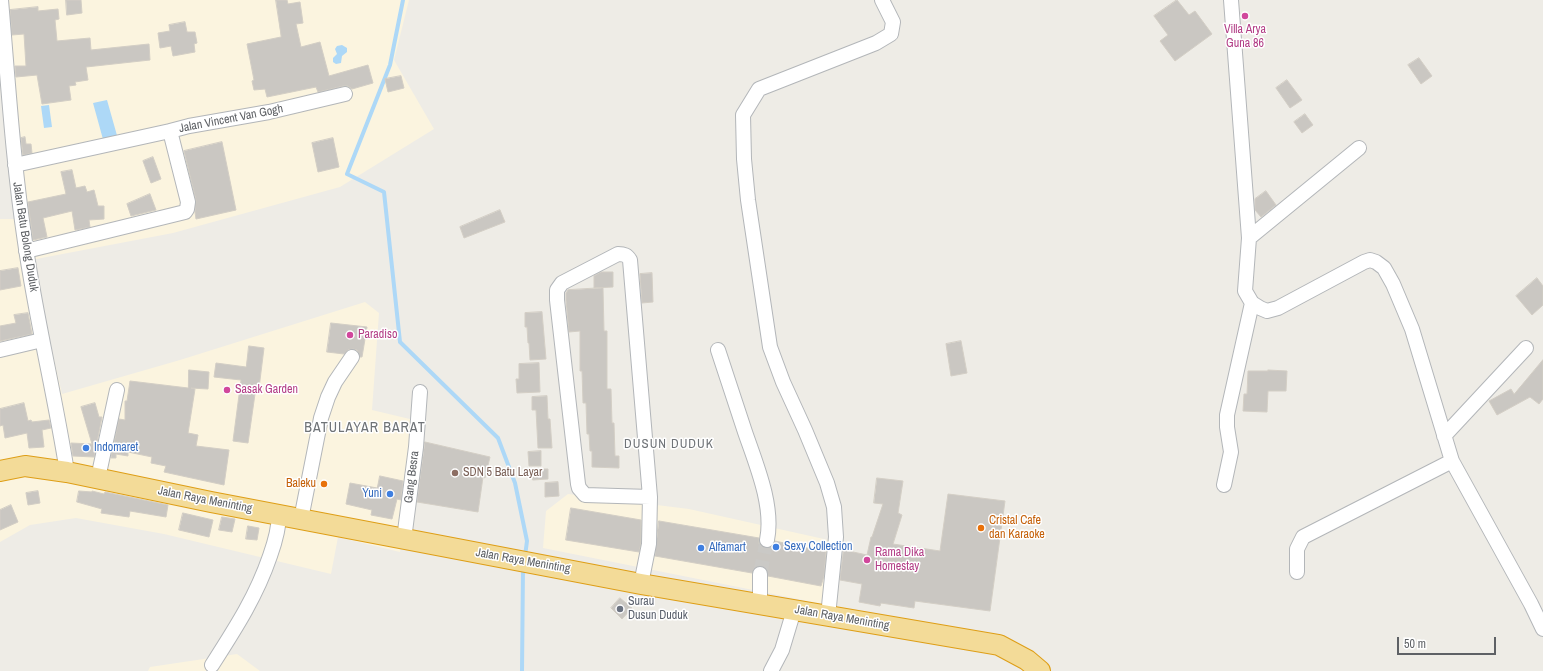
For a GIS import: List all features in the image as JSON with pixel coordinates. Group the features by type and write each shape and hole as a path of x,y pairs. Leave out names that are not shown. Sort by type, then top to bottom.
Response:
{"highway":[{"name":"Jalan Raya Meninting","path":"0,471 25,466 67,472 211,502 641,584 999,645 1027,660 1040,671"}],"street":[{"name":"Jalan Batu Bolong Duduk","path":"1,0 6,74 15,165 26,251 67,472"},
{"path":"828,616 836,537 834,507 827,483 783,382 770,346 748,200 744,159 743,115 759,89 876,43 891,34 894,22 882,0"},
{"path":"1231,0 1249,238 1245,291 1252,303 1267,311 1278,308 1364,262 1370,260 1376,262 1384,268 1393,284 1412,329 1452,462 1531,604 1543,629"},
{"name":"Jalan Vincent Van Gogh","path":"26,251 185,212 188,202 170,131 269,112 345,94"},
{"path":"15,165 170,131"},
{"path":"1249,238 1359,148"},
{"path":"641,584 649,544 650,497 630,260 628,256 624,254 618,254 562,283 557,290 578,484 584,495 650,497"},
{"path":"1224,485 1231,452 1227,427 1227,415 1252,303"},
{"path":"0,350 42,340"},
{"path":"1444,436 1526,348"},
{"path":"718,350 758,474 767,508 769,529 767,540"},
{"path":"301,519 321,418 335,382 352,357"},
{"path":"98,478 117,390"},
{"name":"Gang Besra","path":"404,539 416,447 420,392"},
{"path":"1297,572 1297,549 1302,537 1452,462"},
{"path":"212,665 236,629 257,589 273,547 279,525 279,514"},
{"path":"760,574 760,604"},
{"path":"771,671 782,650 794,610"}],"shaded area":[{"path":"0,0 409,0 394,60 434,129 340,187 173,233 31,260 62,394 180,360 365,302 379,313 372,410 414,420 400,552 338,537 331,574 164,534 76,518 30,525 0,542 0,219 15,219"},
{"path":"568,494 689,509 833,541 823,604 543,548 546,511"},
{"path":"237,654 260,671 148,671 150,667"}],"water":[{"path":"342,45 347,48 347,52 342,56 341,63 336,64 333,62 333,58 337,54 335,49 337,46"},
{"path":"107,100 118,139 104,143 93,103"},
{"path":"49,105 52,127 44,128 41,106"}],"building":[{"path":"66,0 81,0 82,13 67,15"},
{"path":"276,0 287,0 288,4 300,2 303,23 296,24 301,47 320,42 329,76 368,65 373,83 352,89 348,86 343,86 318,92 316,87 267,97 265,89 254,90 252,81 254,80 247,44 281,37"},
{"path":"1177,0 1189,15 1195,11 1212,34 1175,61 1160,41 1168,35 1154,16"},
{"path":"38,7 38,11 58,9 59,19 55,20 57,41 90,38 91,50 149,44 150,60 86,67 88,80 75,82 76,85 69,86 71,100 42,104 37,75 16,77 15,66 26,66 24,34 12,35 10,10"},
{"path":"185,22 187,32 195,32 197,43 194,44 195,52 173,56 171,46 160,48 158,33 170,31 169,25"},
{"path":"1419,58 1432,76 1421,84 1408,65"},
{"path":"401,76 404,88 388,92 385,79"},
{"path":"1287,80 1302,100 1290,108 1276,88"},
{"path":"1305,114 1313,125 1302,133 1294,122"},
{"path":"25,137 26,144 31,144 32,153 23,155 21,138"},
{"path":"333,138 339,167 318,172 312,143"},
{"path":"222,142 236,210 196,219 196,200 184,151"},
{"path":"153,157 161,179 151,183 143,161"},
{"path":"72,170 76,188 85,186 87,192 94,190 98,206 104,206 104,219 89,220 90,227 75,230 72,211 43,218 47,237 33,240 28,202 66,194 61,172"},
{"path":"1266,191 1276,205 1261,217 1255,210 1255,199"},
{"path":"150,194 156,210 131,216 127,204"},
{"path":"500,210 505,222 464,238 460,227"},
{"path":"18,268 21,286 0,290 0,271"},
{"path":"601,272 613,272 613,287 594,288 594,276"},
{"path":"652,273 653,302 642,303 640,274"},
{"path":"1537,278 1543,286 1543,305 1532,315 1516,296"},
{"path":"603,288 604,331 607,331 607,389 611,389 615,456 619,456 619,468 592,467 592,451 590,451 589,434 587,434 586,403 583,403 582,371 580,371 580,331 569,332 566,300 566,293 568,290"},
{"path":"542,312 546,359 530,360 527,327 525,327 525,313"},
{"path":"28,313 32,334 0,341 0,326 16,323 14,315"},
{"path":"331,323 367,327 362,357 360,357 357,350 353,349 348,350 344,354 327,352"},
{"path":"961,341 967,373 951,376 946,344"},
{"path":"249,346 264,348 259,388 256,387 248,443 233,441 241,380 214,377 216,363 246,367"},
{"path":"1543,360 1543,399 1539,404 1530,397 1497,415 1489,401 1511,389 1514,394"},
{"path":"539,363 540,392 517,393 516,379 519,379 519,364"},
{"path":"189,370 209,372 208,389 191,388 195,389 188,433 198,435 196,446 229,450 224,485 164,472 166,466 151,463 152,457 128,452 128,456 116,454 116,458 111,458 119,419 125,420 125,401 127,401 130,381 188,388"},
{"path":"1248,371 1287,371 1286,391 1268,391 1267,412 1243,411 1244,394 1247,394"},
{"path":"547,396 548,419 550,419 552,448 538,448 536,410 532,410 532,397"},
{"path":"24,403 28,421 49,420 51,428 42,430 44,447 29,448 27,433 5,438 3,425 0,426 0,409"},
{"path":"95,403 99,417 102,417 94,457 73,456 71,443 92,444 81,407"},
{"path":"425,442 490,457 485,478 483,477 478,512 417,502"},
{"path":"541,451 541,466 529,466 528,452"},
{"path":"533,469 548,469 548,479 533,480"},
{"path":"380,476 403,481 401,500 397,499 392,519 371,515 372,510 346,504 350,483 377,488"},
{"path":"877,478 903,481 898,513 902,515 893,544 940,551 948,494 1005,501 990,611 915,601 914,608 881,603 880,606 859,602 862,584 840,580 844,550 867,555 871,537 883,504 874,503"},
{"path":"558,482 559,496 545,497 545,483"},
{"path":"38,491 40,503 28,505 26,493"},
{"path":"79,491 92,491 104,494 105,492 168,505 166,517 130,511 129,517 101,513 102,509 77,502"},
{"path":"11,505 18,522 0,530 0,510"},
{"path":"571,508 641,520 641,543 639,552 566,540"},
{"path":"183,513 213,520 209,537 179,530"},
{"path":"222,517 235,519 232,532 219,530"},
{"path":"659,521 759,538 759,544 766,548 771,548 775,541 826,552 824,576 821,586 768,576 767,569 760,566 755,567 752,573 655,556"},
{"path":"248,526 259,528 257,540 246,539"},
{"path":"620,598 632,608 622,619 611,608"}],"waterway":[{"path":"403,0 390,65 347,174 384,192 400,342 498,438 515,483 527,541 525,556"},
{"path":"522,671 523,567"}],"tunnel":[{"path":"760,574 767,540"}],"place":[{"name":"Villa Arya Guna 86","path":"1245,16"},
{"name":"Paradiso","path":"350,335"},
{"name":"Sasak Garden","path":"227,390"},
{"name":"Indomaret","path":"86,448"},
{"name":"SDN 5 Batu Layar","path":"455,473"},
{"name":"Baleku","path":"324,484"},
{"name":"Yuni","path":"390,494"},
{"name":"Cristal Cafe dan Karaoke","path":"981,528"},
{"name":"Sexy Collection","path":"776,547"},
{"name":"Alfamart","path":"701,548"},
{"name":"Rama Dika Homestay","path":"867,560"},
{"name":"Surau Dusun Duduk","path":"620,609"}],"district":[{"name":"BATULAYAR BARAT","path":"365,428"},
{"name":"DUSUN DUDUK","path":"669,445"}]}
